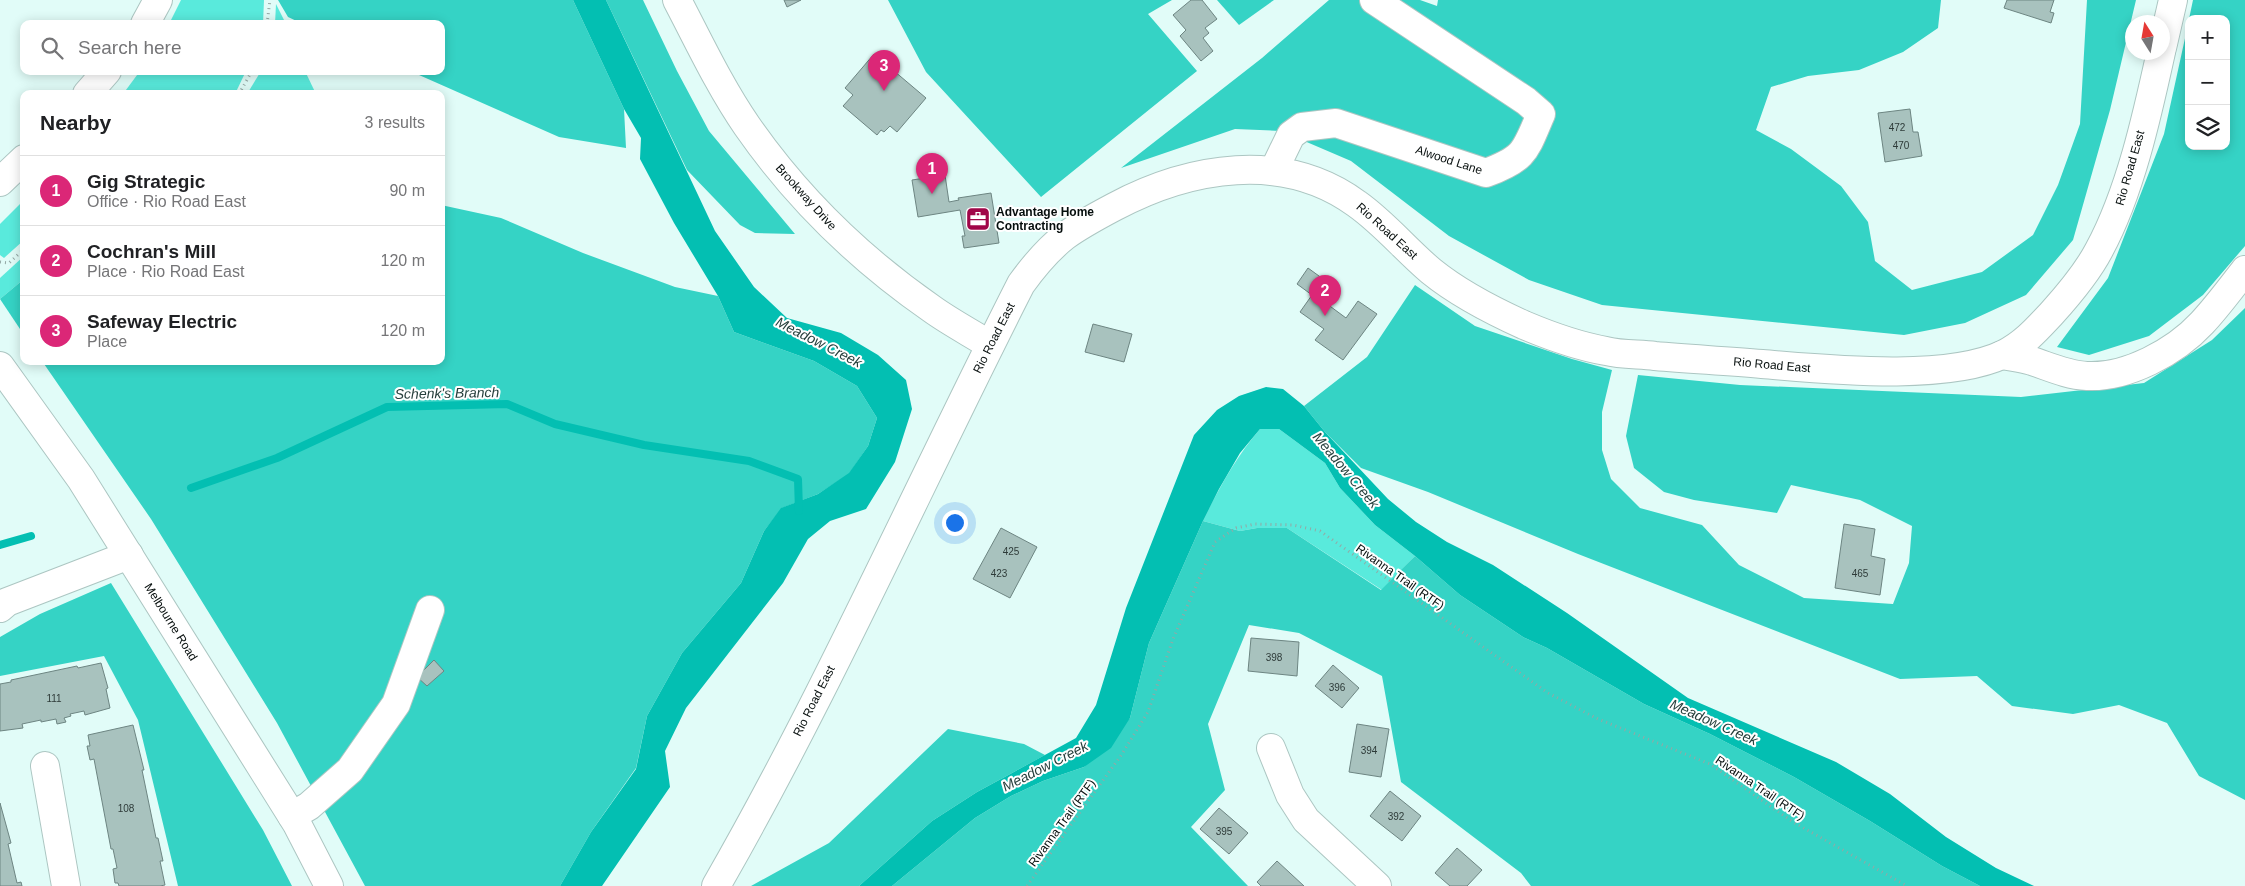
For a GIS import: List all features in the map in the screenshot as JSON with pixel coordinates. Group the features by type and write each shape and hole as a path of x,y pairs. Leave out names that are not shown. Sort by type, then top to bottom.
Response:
{"street":[{"path":"147,20 158,0"},
{"name":"Brookway Drive","path":"676,0 734,105 786,177 830,225 879,270 933,310 990,345"},
{"name":"Alwood Lane","path":"1274,170 1291,135 1302,127 1336,123 1486,173 1507,165 1522,154 1541,114 1374,0"},
{"path":"2170,15 2173,0"},
{"name":"Rio Road East","path":"716,886 752,824 1021,284 1041,258 1065,236 1087,221 1129,199 1168,184 1199,175 1240,169 1274,170 1318,181 1357,204 1434,274 1478,301 1546,334 1608,352 1824,369 1914,370 1964,365 2002,355 2027,339 2067,296 2099,251 2124,194 2159,60"},
{"path":"90,90 104,75"},
{"path":"0,182 20,163"},
{"path":"2002,355 2030,360 2063,373 2088,376 2117,373 2146,362 2175,346 2201,324 2245,270"},
{"name":"Melbourne Road","path":"0,366 81,478 292,816 329,886"},
{"path":"0,608 7,602 129,555"},
{"path":"292,816 309,806 350,770 396,704 430,610"},
{"path":"1270,748 1290,795 1306,820 1377,886"},
{"path":"45,766 66,886"}],"path":[{"path":"268,20 270,0"},
{"path":"241,90 250,75"},
{"path":"0,262 9,263 20,253"},
{"name":"Rivanna Trail (RTF)","path":"1027,886 1122,754 1148,712 1173,639 1215,542 1236,528 1255,524 1293,525 1320,531 1548,692 1598,719 1710,764 1793,822 1907,886"}],"shaded area":[{"path":"181,0 264,0 263,20 171,20"},
{"path":"278,0 573,0 624,109 626,148 559,137 419,75 445,75 445,20 294,20 288,17"},
{"path":"606,0 643,0 677,71 709,131 795,234 755,233 740,225 687,170"},
{"path":"888,0 1172,0 1148,14 1197,71 1041,197 926,72"},
{"path":"1217,0 1274,0 1239,25"},
{"path":"1329,0 1420,0 1437,6 1438,0 1941,0 1938,28 1903,52 1859,70 1808,76 1771,87 1756,130 1791,149 1841,186 1868,222 1875,261 1912,290 1982,272 2033,235 2058,185 2080,124 2087,0 2136,0 2132,15 2125,15 2125,47 2110,110 2073,240 2026,295 1965,323 1904,335 1602,305 1529,280 1449,236 1351,161 1281,131 1235,129 1121,168 1262,58"},
{"path":"2193,0 2245,0 2245,246 2203,295 2149,336 2089,355 2057,347 2108,278 2164,134 2185,38 2185,150 2230,150 2230,15 2190,15"},
{"path":"276,4 284,20 275,20"},
{"path":"137,75 244,75 237,90 126,90"},
{"path":"259,75 307,75 314,90 249,90"},
{"path":"20,204 20,244 4,258 0,255 0,224"},
{"path":"445,206 501,218 583,253 675,287 718,296 734,332 814,361 857,386 877,418 868,446 849,474 818,494 782,508 764,531 741,583 682,653 647,716 636,768 591,832 560,886 365,886 277,723 151,519 45,365 445,365"},
{"path":"20,260 20,282 0,299 0,278"},
{"path":"20,282 20,329 0,299"},
{"path":"1415,285 1475,326 1572,359 1612,370 1602,412 1602,450 1611,479 1640,508 1702,525 1739,565 1804,598 1893,604 1909,563 1912,526 1860,500 1791,485 1777,513 1694,500 1664,492 1634,468 1626,436 1638,375 1740,385 2021,397 2144,383 2212,340 2245,308 2245,800 2199,776 2167,723 2119,705 2073,714 2012,706 1977,676 1900,679 1578,554 1428,492 1361,468 1325,432 1304,406 1367,357"},
{"path":"1260,429 1279,429 1325,463 1340,488 1375,525 1415,556 1382,590 1287,528 1257,528 1240,531 1203,521 1228,473"},
{"path":"1203,521 1240,531 1257,528 1287,528 1381,590 1415,556 1460,595 1523,637 1547,648 1644,704 1710,734 1794,777 1942,866 1980,886 1531,886 1521,873 1401,782 1382,676 1299,633 1249,625 1208,724 1225,790 1191,827 1248,886 892,886 975,818 1011,796 1043,781 1084,767 1130,718 1149,643"},
{"path":"111,583 263,830 292,886 178,886 138,720 104,656 0,676 0,637 40,614"},
{"path":"948,729 1024,744 1045,755 977,792 932,821 859,886 751,886 829,843"}],"water":[{"name":"Meadow Creek","path":"573,0 606,0 715,231 754,287 787,318 841,333 878,355 906,380 912,409 895,462 866,509 830,521 808,539 783,583 686,708 665,751 670,787 602,886 560,886 591,832 636,769 647,716 682,653 741,583 764,531 781,508 818,494 849,473 868,446 877,418 857,386 814,361 734,332 718,296 674,223 640,159 641,138 624,109"},
{"name":"Meadow Creek","path":"1266,387 1283,389 1304,406 1325,432 1388,499 1416,522 1447,542 1493,565 1567,613 1688,698 1836,762 1890,794 1946,837 1996,868 2034,886 1980,886 1942,866 1794,777 1710,734 1644,704 1547,648 1523,637 1460,595 1375,525 1340,488 1325,463 1279,429 1260,429 1240,453 1203,521 1149,643 1130,718 1111,748 1084,767 1043,781 1011,796 975,818 892,886 859,886 932,821 977,792 1076,738 1096,705 1126,608 1194,435 1217,410 1239,396"}],"building":[{"path":"784,0 801,0 787,7"},
{"path":"1191,0 1202,0 1217,19 1205,28 1209,33 1203,38 1213,51 1201,61 1180,36 1186,30 1173,15"},
{"path":"2007,0 2054,0 2050,12 2054,13 2051,23 2004,8"},
{"path":"874,54 926,98 897,132 890,126 884,132 881,130 877,135 843,106 853,95 845,88"},
{"path":"1910,109 1913,132 1918,132 1922,156 1885,162 1878,113"},
{"path":"945,175 949,202 959,200 958,198 991,193 999,243 964,248 962,236 965,236 960,210 918,217 912,180"},
{"path":"1308,268 1330,284 1319,298 1346,318 1358,301 1377,314 1343,360 1315,340 1324,329 1300,312 1312,295 1297,284"},
{"path":"1093,324 1132,334 1124,362 1085,352"},
{"path":"1844,524 1875,529 1871,556 1885,559 1880,595 1835,588"},
{"path":"1001,528 1037,547 1010,598 973,579"},
{"path":"1251,638 1299,642 1297,676 1248,671"},
{"path":"434,660 444,671 427,686 417,677"},
{"path":"101,663 108,688 106,689 110,708 85,715 84,711 70,714 71,716 64,718 66,722 57,724 56,719 41,722 41,720 22,724 23,728 0,731 0,684 77,666 78,668"},
{"path":"1333,665 1359,688 1342,708 1315,686"},
{"path":"1357,724 1389,729 1381,777 1349,772"},
{"path":"133,725 144,770 142,770 156,838 158,838 163,861 160,861 165,885 160,886 119,886 118,883 115,883 113,869 117,868 113,849 111,849 94,759 90,760 87,746 90,746 88,735"},
{"path":"1390,791 1421,816 1402,841 1370,816"},
{"path":"0,803 11,843 8,844 17,883 21,882 22,886 0,886"},
{"path":"1219,808 1248,833 1229,854 1200,829"},
{"path":"1457,848 1482,870 1467,886 1450,886 1435,873"},
{"path":"1277,861 1304,886 1261,886 1257,882"}],"waterway":[{"name":"Schenk's Branch","path":"191,488 277,458 387,407 507,404 555,424 644,445 749,461 798,479 799,511"},
{"name":"Schenk's Branch","path":"0,545 31,536"}],"place":[{"name":"Safeway Electric","path":"884,91"},
{"name":"Gig Strategic","path":"932,194"},
{"name":"Advantage Home Contracting","path":"978,219"},
{"name":"Cochran's Mill","path":"1325,316"}]}
